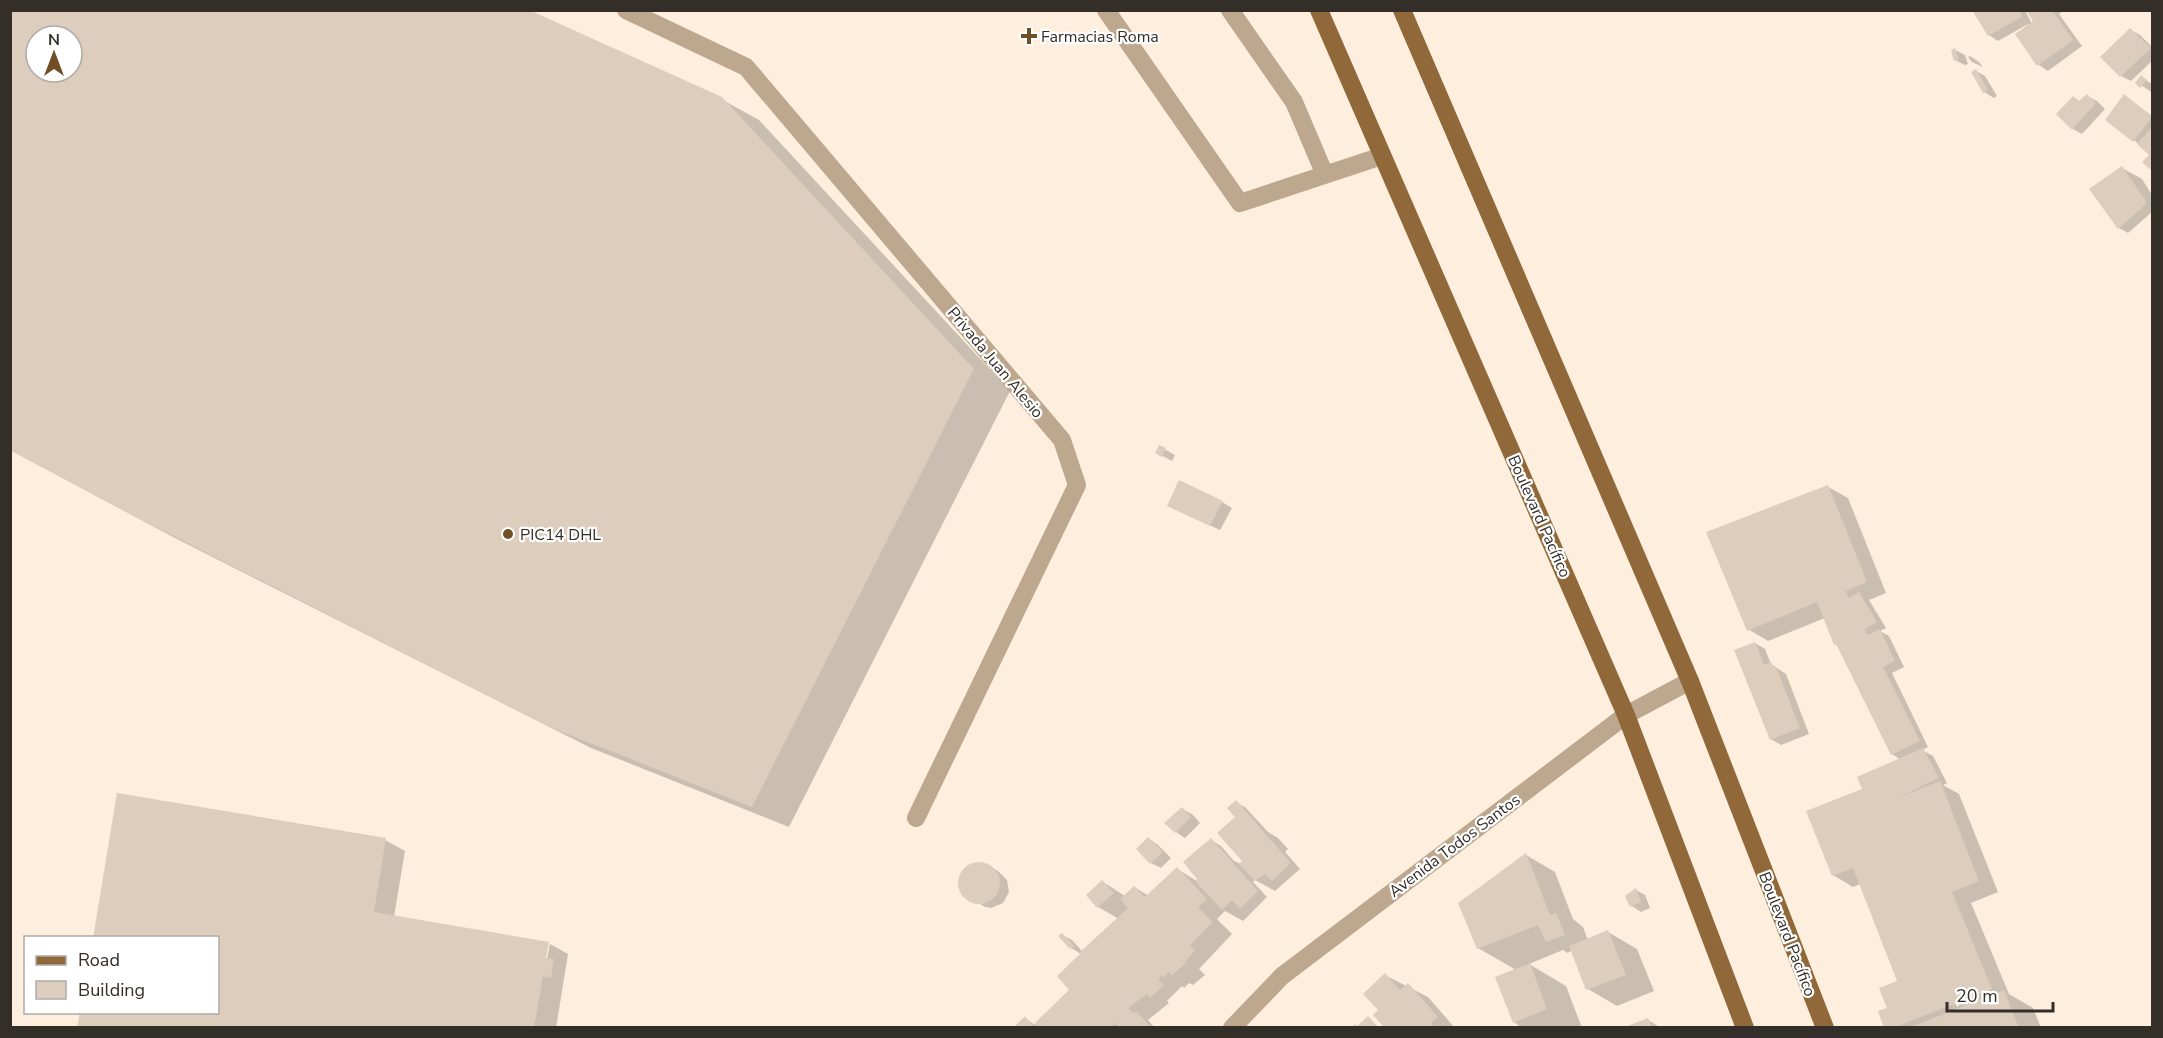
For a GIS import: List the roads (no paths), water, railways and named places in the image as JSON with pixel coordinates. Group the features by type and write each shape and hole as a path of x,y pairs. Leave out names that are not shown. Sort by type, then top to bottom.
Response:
{"main road":[{"name":"Boulevard Pacífico","path":"1319,10 1626,715 1745,1028"},
{"name":"Boulevard Pacífico","path":"1402,10 1690,681 1825,1028"}],"street":[{"name":"Privada Juan Alesio","path":"626,10 746,67 1062,440 1077,485 916,818"},
{"path":"1106,10 1240,203 1382,156"},
{"path":"1230,10 1294,102 1325,175"},
{"name":"Avenida Todos Santos","path":"1232,1028 1282,976 1626,715 1690,681"}],"place":[{"name":"Farmacias Roma","path":"1029,36"},
{"name":"PIC14 DHL","path":"508,534"}]}
